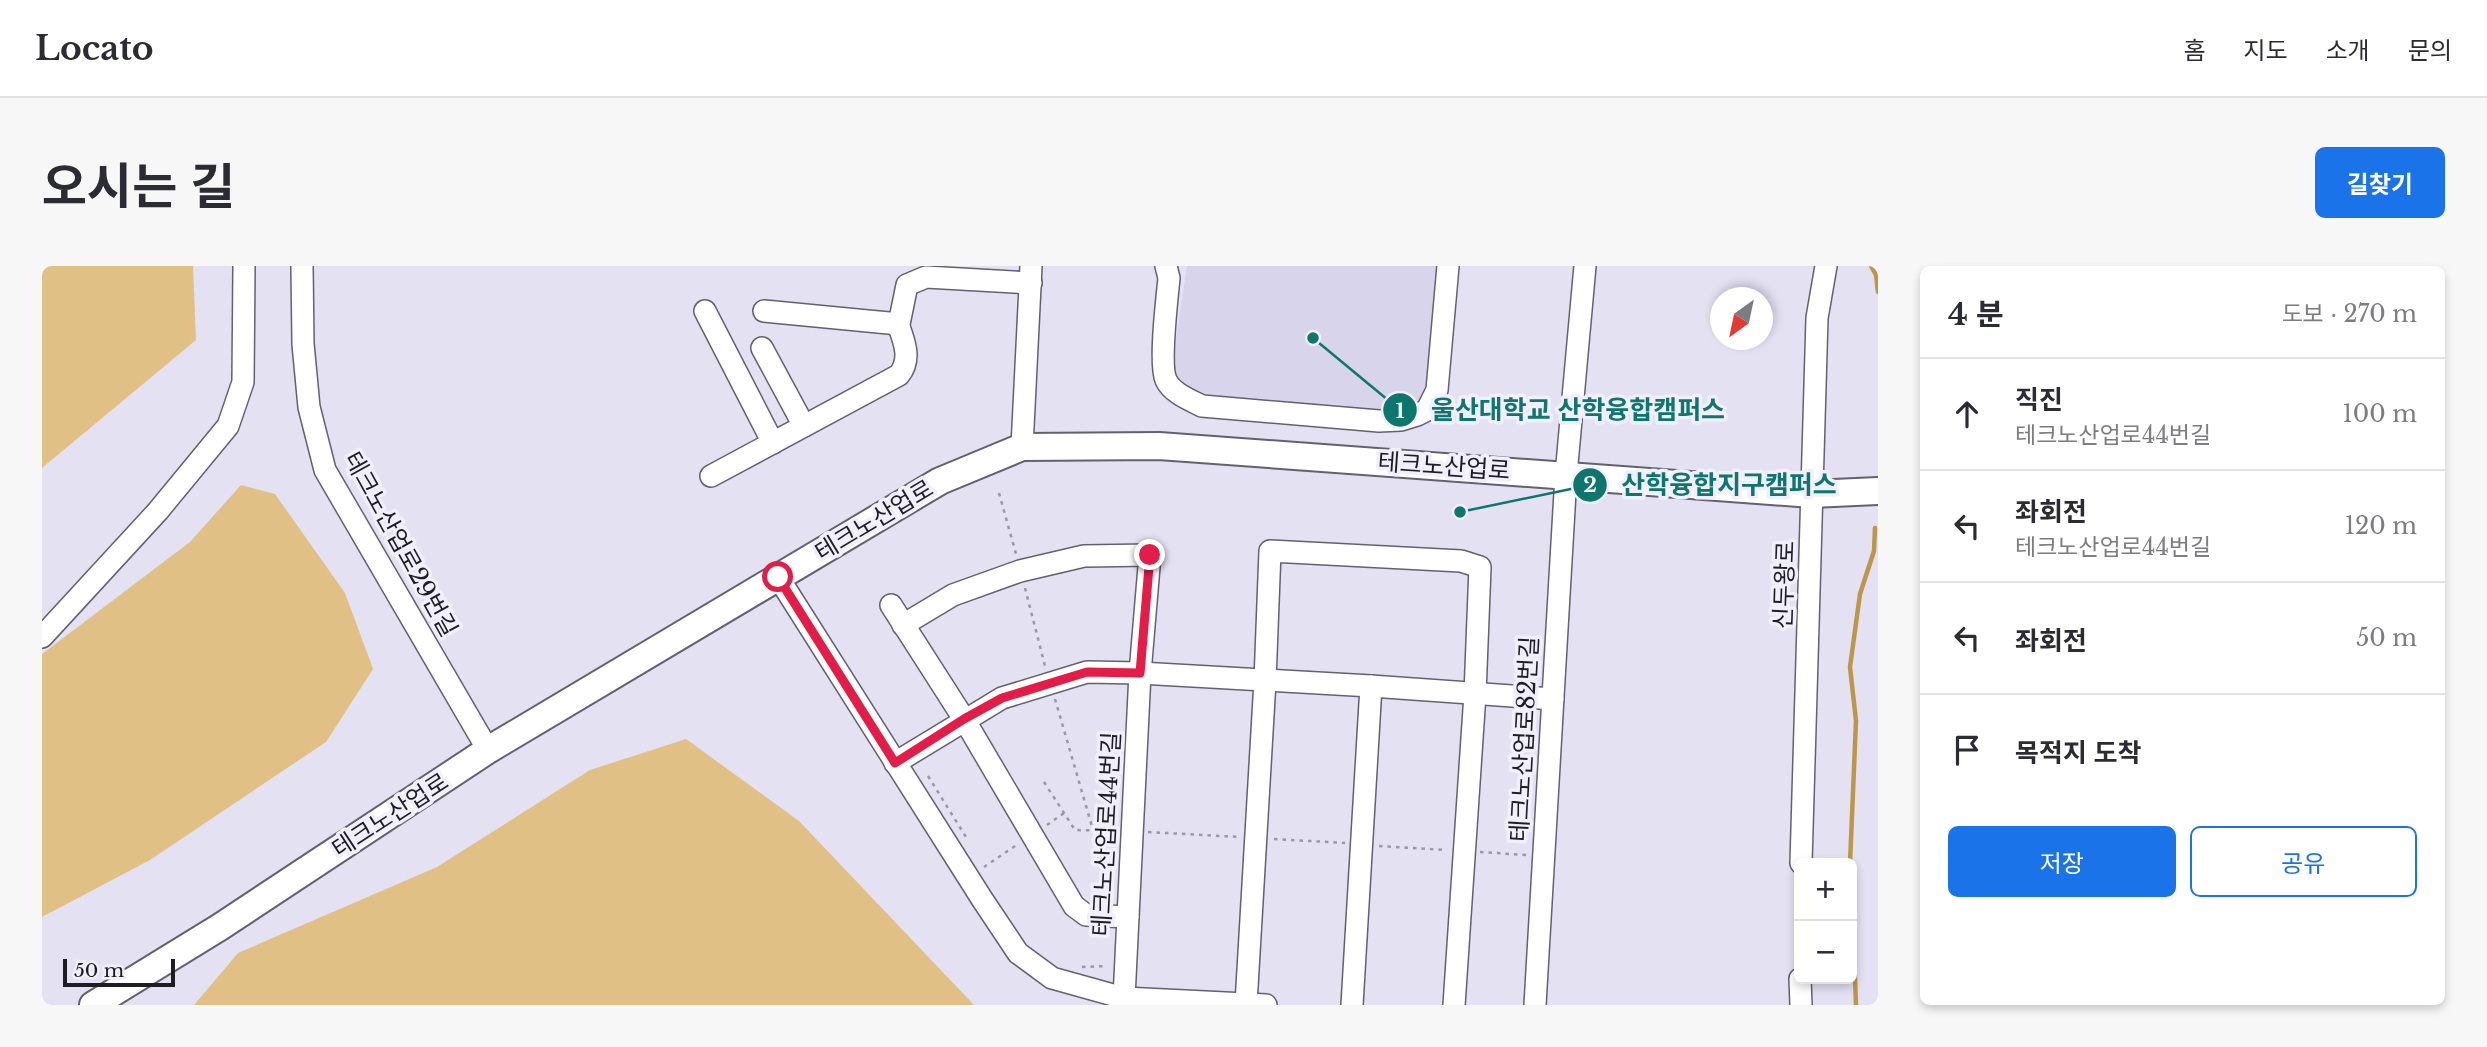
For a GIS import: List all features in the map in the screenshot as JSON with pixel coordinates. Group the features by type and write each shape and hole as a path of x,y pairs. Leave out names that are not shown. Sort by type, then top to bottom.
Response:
{"main road":[{"name":"테크노산업로","path":"93,1005 220,927 488,750 940,481 1022,447 1159,446 1812,494 1878,491"}],"street":[{"path":"42,636 158,511 228,426 243,382 244,266"},
{"name":"테크노산업로29번길","path":"302,266 303,344 309,407 326,470 488,750"},
{"path":"1170,270 1164,365 1166,380 1181,395 1202,406 1379,422 1401,420 1427,410 1437,390 1448,266"},
{"name":"테크노산업로82번길","path":"1535,1005 1566,475 1585,266"},
{"name":"신두왕로","path":"1801,858 1817,318 1826,266"},
{"path":"711,476 899,375 904,369 907,349 898,324 907,285 926,277 1031,275 1022,447"},
{"path":"705,311 774,443"},
{"path":"764,311 898,324"},
{"path":"762,348 804,426"},
{"path":"1232,1004 1255,838 1270,551 1461,561 1479,567 1475,694 1454,1005"},
{"name":"테크노산업로44번길","path":"1020,571 1084,556 1150,555 1140,673 1124,998"},
{"path":"903,625 953,596 1020,571"},
{"path":"778,577 1018,954 1052,978 1124,998 1266,1005"},
{"path":"891,605 964,719 1074,906 1086,915 1128,917"},
{"path":"895,763 1002,698 1087,672 1371,686 1553,699"},
{"path":"1352,1005 1371,686"},
{"path":"1800,984 1801,1005"}],"path":[{"path":"999,493 1050,684 1093,830 1100,865"},
{"path":"928,776 970,845"},
{"path":"1044,782 1075,830 1362,844 1543,857"},
{"path":"984,868 1024,840"},
{"path":"1073,966 1106,967 1111,955"}],"shaded area":[{"path":"42,266 193,266 196,340 42,468"},
{"path":"1187,266 1457,266 1446,374 1408,414 1207,404 1175,382 1172,366"},
{"path":"241,485 275,494 345,593 373,669 326,742 150,860 42,917 42,654 190,542"},
{"path":"686,739 799,821 974,1005 194,1005 238,953 437,867 590,770"}],"waterway":[{"path":"1871,266 1876,275 1878,292"},
{"path":"1850,858 1856,721 1850,667 1860,594 1874,551 1875,528"},
{"path":"1853,921 1856,1005"}],"place":[{"name":"울산대학교 산학융합캠퍼스","path":"1313,338"},
{"name":"산학융합지구캠퍼스","path":"1460,512"}],"route":[{"path":"778,577 895,763 1002,698 1087,672 1140,673 1150,555"}]}
